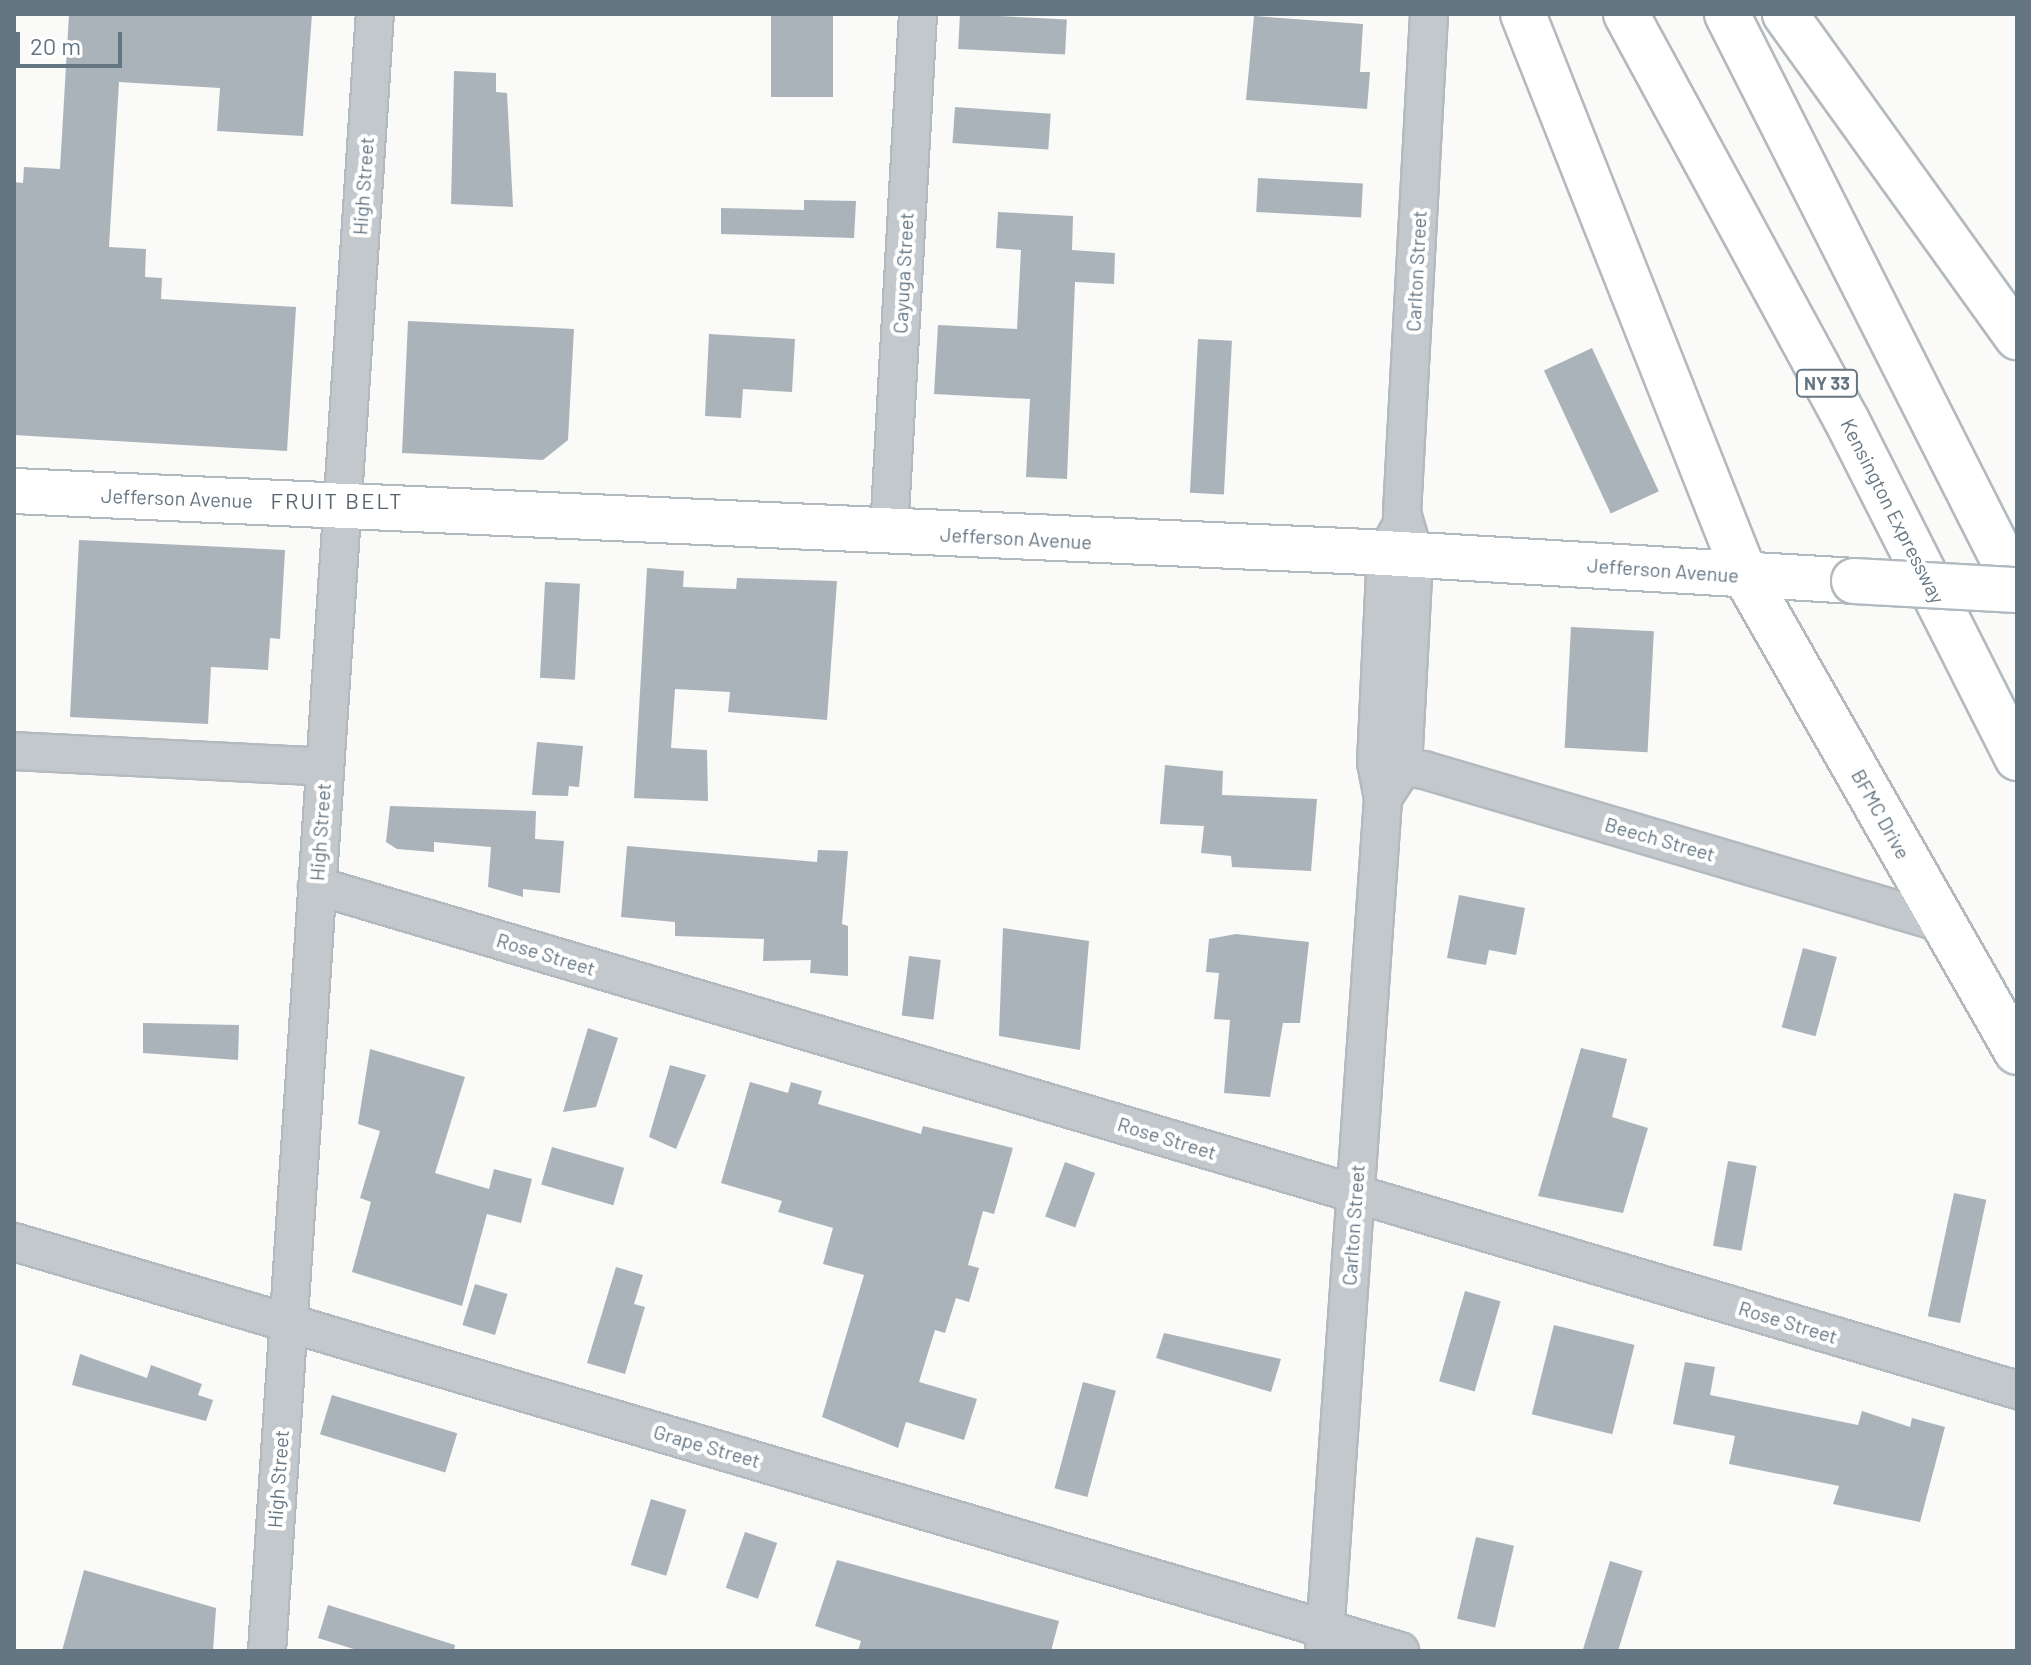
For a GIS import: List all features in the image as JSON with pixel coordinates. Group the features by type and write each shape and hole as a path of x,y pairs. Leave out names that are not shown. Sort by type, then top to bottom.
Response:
{"main road":[{"name":"BFMC Drive","path":"1523,14 1745,575 2017,1052"},
{"name":"Kensington Expressway","path":"1626,14 1832,391 2017,758"},
{"path":"1727,14 2017,588"},
{"path":"1785,14 2017,337"},
{"name":"Jefferson Avenue","path":"14,491 889,532 1401,544 1745,575 2017,588"}],"street":[{"name":"High Street","path":"267,1651 375,14"},
{"name":"Cayuga Street","path":"889,532 918,14"},
{"name":"Carlton Street","path":"1324,1640 1383,798 1389,765 1429,18"},
{"path":"14,751 325,767"},
{"name":"Beech Street","path":"1389,765 1942,923"},
{"name":"Rose Street","path":"317,886 2017,1390"},
{"name":"Grape Street","path":"14,1242 289,1323 1324,1640 1400,1651"}],"building":[{"path":"69,14 312,14 303,136 217,131 220,88 119,82 109,247 146,249 145,277 162,278 161,299 296,307 287,451 14,435 14,182 23,183 24,167 60,169"},
{"path":"771,14 833,14 833,97 771,97"},
{"path":"960,14 1067,20 1065,55 958,49"},
{"path":"1254,16 1363,24 1360,72 1370,72 1367,109 1246,100"},
{"path":"454,71 496,73 496,92 507,93 513,207 451,204"},
{"path":"955,107 1051,114 1048,150 952,143"},
{"path":"1258,178 1363,183 1361,217 1256,212"},
{"path":"804,200 856,201 854,238 721,234 721,208 804,210"},
{"path":"998,212 1073,216 1072,250 1115,253 1114,284 1075,282 1067,479 1026,477 1030,399 934,394 938,325 1017,329 1021,250 996,248"},
{"path":"408,321 574,329 568,440 543,460 402,453"},
{"path":"709,334 795,339 792,392 743,389 741,418 705,416"},
{"path":"1198,339 1232,341 1224,495 1190,493"},
{"path":"1592,348 1659,491 1611,514 1544,370"},
{"path":"79,540 285,550 280,639 270,638 268,670 211,667 208,724 70,717"},
{"path":"647,568 684,571 683,587 736,589 737,578 837,581 827,720 728,712 730,692 675,689 671,748 707,750 708,801 634,798"},
{"path":"545,582 580,584 575,680 540,678"},
{"path":"1571,627 1654,631 1648,752 1565,748"},
{"path":"537,742 583,746 579,787 569,786 568,796 532,795"},
{"path":"1165,765 1223,771 1222,795 1317,799 1311,871 1232,867 1231,856 1201,853 1204,826 1160,824"},
{"path":"390,806 536,811 535,839 564,841 560,893 523,889 523,897 488,887 491,847 434,842 434,852 397,849 386,842"},
{"path":"627,846 817,862 818,850 848,851 842,924 848,926 848,976 810,973 811,960 763,961 764,939 675,936 675,922 621,917"},
{"path":"1459,895 1525,908 1516,955 1489,950 1486,965 1447,958"},
{"path":"1003,928 1089,941 1080,1050 999,1036"},
{"path":"1236,934 1309,942 1300,1023 1283,1023 1270,1097 1224,1093 1230,1020 1214,1019 1219,973 1206,972 1209,939"},
{"path":"1803,948 1837,957 1816,1036 1782,1027"},
{"path":"909,956 941,960 933,1019 902,1016"},
{"path":"143,1023 239,1025 238,1060 143,1053"},
{"path":"588,1028 618,1038 596,1107 563,1112"},
{"path":"1581,1048 1627,1059 1612,1117 1648,1128 1623,1213 1538,1196"},
{"path":"370,1049 465,1077 435,1173 489,1189 494,1169 532,1179 521,1223 487,1214 462,1306 352,1272 371,1202 360,1198 380,1131 358,1124"},
{"path":"670,1065 706,1075 676,1149 649,1137"},
{"path":"750,1082 788,1093 791,1082 822,1091 818,1104 921,1134 923,1126 1013,1148 994,1214 983,1211 968,1265 979,1268 969,1302 956,1298 945,1333 935,1330 919,1382 977,1399 964,1440 906,1422 898,1448 822,1417 864,1275 823,1264 833,1228 778,1212 782,1201 721,1183"},
{"path":"552,1147 624,1168 613,1205 541,1184"},
{"path":"1728,1161 1757,1166 1742,1251 1713,1246"},
{"path":"1065,1162 1095,1173 1075,1227 1045,1217"},
{"path":"1954,1193 1986,1200 1960,1323 1928,1316"},
{"path":"616,1267 643,1275 634,1304 645,1307 625,1374 587,1363"},
{"path":"475,1284 508,1294 495,1335 462,1325"},
{"path":"1465,1291 1501,1301 1475,1392 1439,1381"},
{"path":"1554,1325 1635,1345 1612,1434 1532,1414"},
{"path":"1164,1333 1281,1359 1271,1392 1156,1358"},
{"path":"80,1354 147,1378 151,1365 202,1384 198,1395 213,1400 206,1421 72,1385"},
{"path":"1685,1362 1715,1367 1710,1395 1858,1425 1862,1411 1910,1427 1912,1418 1945,1427 1920,1522 1833,1504 1839,1486 1729,1464 1735,1436 1673,1424"},
{"path":"1083,1382 1116,1391 1087,1497 1055,1488"},
{"path":"332,1395 457,1433 445,1473 320,1434"},
{"path":"651,1499 686,1510 666,1576 631,1565"},
{"path":"745,1532 777,1543 758,1599 726,1588"},
{"path":"1476,1537 1514,1546 1495,1628 1457,1619"},
{"path":"837,1560 1059,1621 1051,1651 858,1651 861,1641 815,1626"},
{"path":"1610,1561 1643,1571 1618,1651 1583,1651"},
{"path":"84,1570 216,1608 213,1651 62,1651"},
{"path":"328,1605 455,1645 454,1651 360,1651 318,1638"}],"district":[{"name":"FRUIT BELT","path":"337,501"}]}
